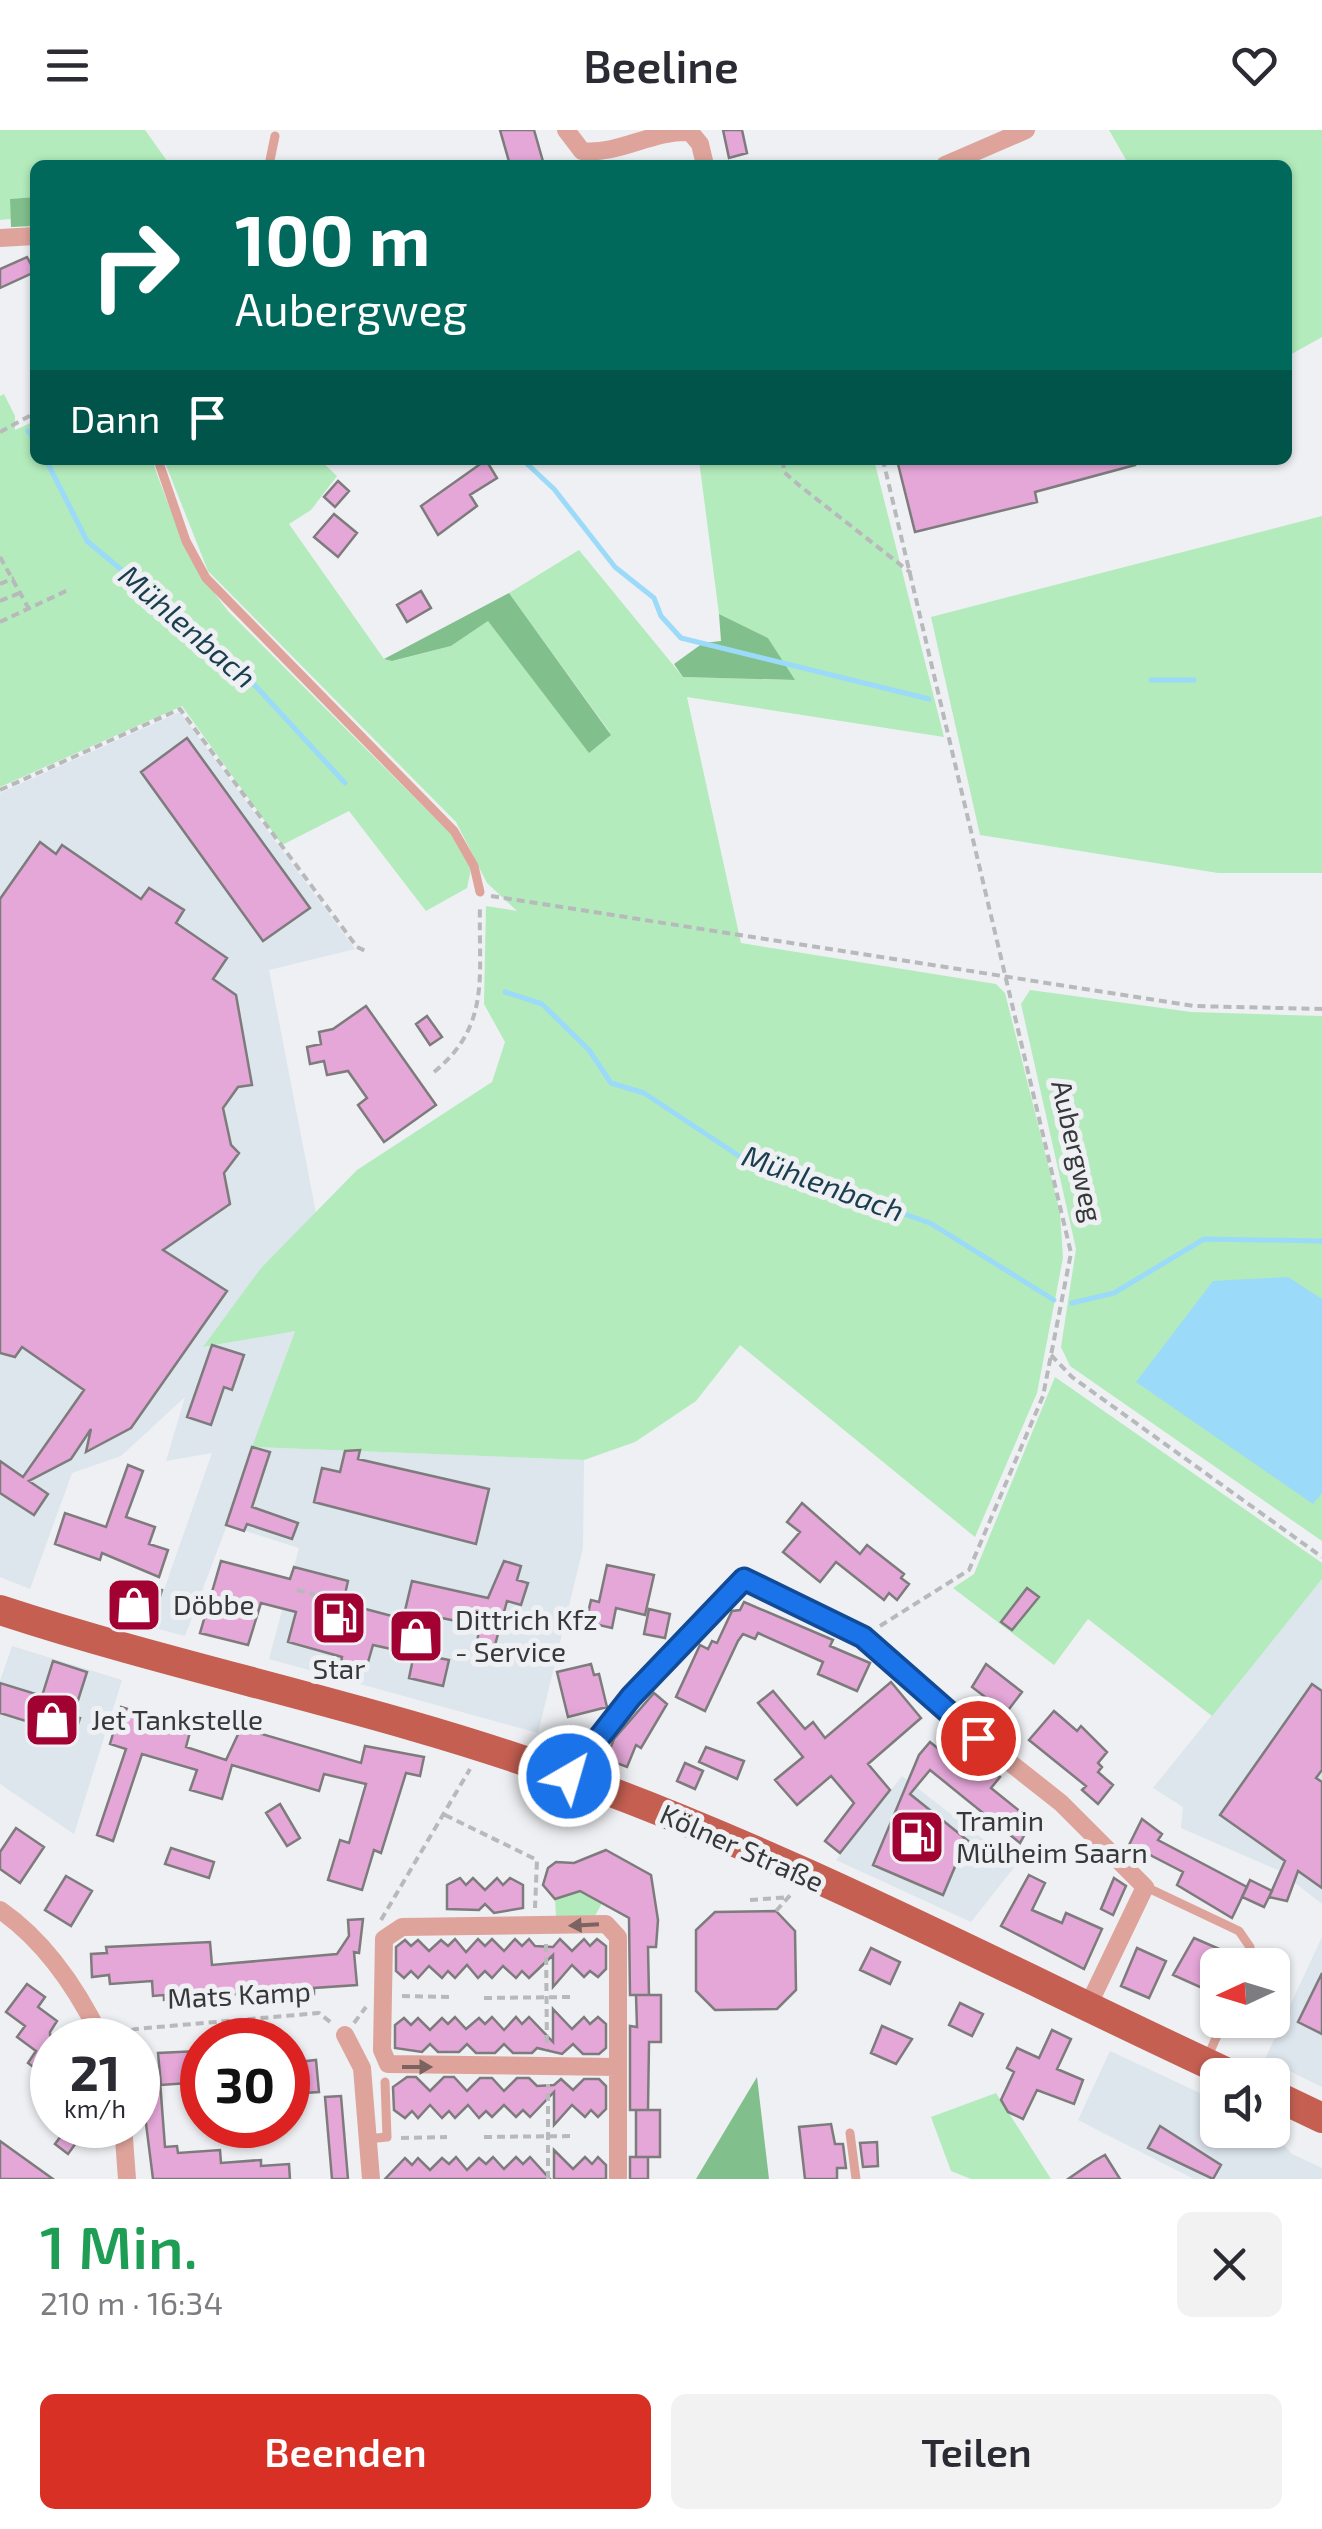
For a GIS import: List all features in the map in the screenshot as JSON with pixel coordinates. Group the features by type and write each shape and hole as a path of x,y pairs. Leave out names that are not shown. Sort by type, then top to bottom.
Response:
{"main road":[{"name":"Kölner Straße","path":"0,1610 111,1645 477,1746 645,1804 1200,2061"},
{"path":"1290,2103 1322,2118"}],"street":[{"path":"566,130 582,152 596,153 672,131 690,132 700,144 705,160"},
{"path":"956,160 1026,130"},
{"path":"0,238 30,236"},
{"path":"569,1776 631,1697 744,1579 863,1637 951,1716 1061,1803 1145,1886 1087,2008"},
{"path":"0,1910 50,1956 92,2018"},
{"path":"617,2067 388,2064 382,2050 382,1947 388,1934 402,1928 606,1924 614,1929 618,1938 618,2179"},
{"path":"345,2035 362,2068 377,2138 371,2179"},
{"path":"125,2148 128,2179"}],"lane":[{"path":"270,160 275,136"},
{"path":"160,465 186,541 206,578 454,830 474,866 480,892"},
{"path":"1145,1886 1240,1931 1250,1948"},
{"path":"377,2138 385,2082"},
{"path":"850,2133 856,2179"}],"path":[{"path":"0,432 30,417"},
{"path":"783,465 784,472 800,486 911,573"},
{"name":"Aubergweg","path":"863,1637 969,1570 1043,1396 1071,1253 885,465"},
{"path":"0,557 29,609"},
{"path":"0,584 14,578"},
{"path":"0,622 68,590"},
{"path":"0,601 22,592"},
{"path":"0,790 180,709 356,947 368,952"},
{"path":"434,1072 461,1051 476,1017 480,892 498,900 1194,1006 1322,1009"},
{"path":"1051,1355 1072,1378 1322,1557"},
{"path":"296,1590 348,1604"},
{"path":"380,1923 470,1772 477,1746"},
{"path":"443,1814 537,1860 546,1997 548,2179"},
{"path":"750,1900 788,1898"},
{"path":"405,1996 451,1997"},
{"path":"484,1998 573,1996"},
{"path":"345,2035 366,2006"},
{"name":"Mats Kamp","path":"160,2027 318,2013 345,2035"},
{"path":"484,2137 574,2136"},
{"path":"377,2138 447,2137"}],"shaded area":[{"path":"180,712 355,949 269,970 316,1213 261,1268 205,1347 295,1330 253,1447 584,1460 583,1548 538,1733 269,1659 299,1548 227,1525 185,1636 151,1627 212,1453 166,1461 185,1397 121,1456 72,1473 30,1589 0,1577 0,793"},
{"path":"1322,1579 1322,1904 1280,1871 1181,1828 1183,1807 1153,1788"},
{"path":"12,1646 122,1680 74,1834 0,1784 0,1681"},
{"name":"Tramin Mülheim Saarn","path":"902,1776 1016,1865 971,1922 836,1860"},
{"path":"1322,1937 1322,2087 1290,2071 1290,2058 1265,2058 1275,2038 1290,2038 1290,2005"},
{"path":"1110,2051 1200,2093 1200,2148 1287,2148 1322,2168 1322,2179 1194,2179 1078,2120"}],"green space":[{"path":"0,130 145,130 166,160 30,160 30,197 10,199 11,219 0,220"},
{"path":"1109,130 1322,130 1322,337 1292,354 1292,160 1126,160"},
{"path":"30,197 30,226 11,227 10,199"},
{"path":"4,394 15,416 15,430 30,423 30,465 154,465 183,539 228,611 450,833 471,869 467,888 426,911 349,811 282,845 182,706 0,787 0,396"},
{"path":"166,465 325,465 337,476 311,510 289,524 384,659 393,661 451,646 488,621 611,734 509,593 579,550 683,677 794,680 768,638 719,614 700,465 875,465 944,737 687,697 741,943 996,984 1005,993 1060,1212 1063,1258 1037,1393 975,1537 740,1345 696,1401 635,1442 584,1460 252,1447 295,1331 203,1347 261,1268 357,1170 492,1082 505,1042 484,1004 486,906 517,911 487,883 456,822 208,571"},
{"path":"1322,516 1322,873 1218,873 980,835 931,617"},
{"path":"509,593 611,735 589,753 488,621 451,646 392,661 384,659"},
{"path":"719,614 768,638 795,680 683,677 674,664 703,643 721,641"},
{"path":"1030,990 1191,1012 1322,1016 1322,1541 1070,1366 1061,1347 1076,1249 1021,1004"},
{"path":"1055,1377 1322,1563 1322,1579 1212,1716 1088,1619 1054,1665 953,1588 974,1574"},
{"path":"580,1891 602,1903 595,1916 556,1917 555,1899"},
{"path":"757,2077 769,2179 696,2179"},
{"path":"996,2093 1051,2179 971,2179 951,2171 931,2117"}],"water":[{"path":"1288,1277 1322,1299 1322,1493 1313,1504 1136,1382 1213,1281"}],"building":[{"path":"500,130 534,130 543,160 509,160"},
{"path":"723,130 742,130 747,153 729,158"},
{"path":"27,257 30,263 30,274 0,288 0,269"},
{"path":"479,465 489,465 497,478 470,495 477,506 438,535 421,506"},
{"path":"898,465 1135,465 1035,492 1037,502 915,532"},
{"path":"338,481 349,491 335,507 324,497"},
{"path":"334,514 357,533 338,557 314,537"},
{"path":"421,591 431,608 407,622 397,605"},
{"path":"187,738 310,908 263,941 141,772"},
{"path":"40,842 56,854 62,845 141,899 149,888 184,910 176,923 227,958 213,979 236,995 252,1085 238,1087 223,1108 231,1145 239,1153 224,1173 230,1204 163,1250 227,1291 131,1428 86,1452 91,1429 71,1459 29,1481 48,1494 34,1515 0,1493 0,1461 23,1477 84,1390 22,1347 15,1357 0,1353 0,899"},
{"path":"366,1006 436,1105 384,1142 358,1105 367,1098 348,1071 327,1075 324,1061 310,1064 307,1047 321,1044 319,1032 333,1029"},
{"path":"427,1016 442,1037 430,1045 416,1024"},
{"path":"212,1345 244,1355 232,1390 224,1387 211,1425 187,1417"},
{"path":"252,1447 270,1452 252,1507 298,1523 292,1539 247,1524 244,1531 226,1525"},
{"path":"360,1450 358,1459 489,1489 476,1544 314,1502 322,1468 340,1472 345,1451"},
{"path":"128,1465 143,1471 126,1517 155,1527 149,1544 168,1550 159,1577 102,1553 100,1560 55,1544 65,1513 106,1527"},
{"path":"802,1503 860,1554 867,1545 904,1574 901,1578 909,1584 897,1600 889,1593 884,1600 836,1562 820,1582 783,1552 800,1532 787,1522"},
{"path":"221,1561 290,1579 294,1567 348,1581 343,1603 403,1619 412,1581 488,1598 504,1561 521,1566 517,1580 528,1583 521,1605 507,1601 492,1656 475,1652 480,1626 437,1617 429,1656 449,1660 443,1686 409,1678 414,1654 373,1645 366,1669 341,1663 342,1657 288,1642 296,1612 261,1603 248,1645 200,1633"},
{"path":"607,1565 654,1575 645,1615 616,1608 612,1628 586,1622 591,1600 599,1602"},
{"path":"145,1585 162,1590 156,1610 139,1605"},
{"path":"1027,1588 1039,1597 1012,1630 1001,1622"},
{"path":"744,1602 833,1640 830,1646 870,1663 857,1691 818,1674 823,1662 758,1633 755,1639 743,1634 738,1641 705,1711 676,1697 700,1645 708,1649 712,1641 717,1643 732,1611 740,1610"},
{"path":"649,1609 670,1614 665,1638 644,1634"},
{"path":"53,1661 87,1672 73,1716 80,1718 74,1736 0,1713 0,1683 42,1696"},
{"path":"591,1664 594,1675 599,1674 607,1707 568,1717 557,1672"},
{"path":"986,1664 1022,1692 1006,1713 972,1687"},
{"path":"891,1682 921,1718 868,1764 890,1790 840,1853 825,1841 854,1803 831,1776 797,1805 775,1780 803,1757 758,1703 773,1691 805,1729 813,1722 825,1738"},
{"path":"1312,1684 1322,1691 1322,1770 1316,1778 1322,1782 1322,1888 1298,1871 1287,1901 1269,1897 1285,1861 1220,1815"},
{"path":"654,1693 667,1704 641,1748 636,1745 627,1767 606,1759 614,1739"},
{"path":"121,1707 191,1728 186,1747 226,1760 241,1728 361,1763 365,1746 424,1757 420,1776 406,1773 381,1853 374,1850 362,1890 328,1880 340,1840 349,1843 366,1784 324,1774 319,1791 232,1765 222,1799 190,1790 197,1770 142,1754 113,1841 97,1835 126,1749 110,1744"},
{"path":"1054,1711 1077,1731 1081,1726 1107,1752 1098,1763 1102,1767 1098,1772 1113,1785 1098,1804 1082,1790 1086,1786 1029,1740"},
{"path":"950,1738 1000,1777 991,1788 1032,1821 1020,1843 930,1770 910,1794 972,1844 957,1862 943,1895 873,1865 919,1755 930,1742 940,1750"},
{"path":"706,1747 744,1761 737,1779 699,1762"},
{"path":"685,1763 703,1771 695,1789 677,1781"},
{"path":"280,1804 300,1838 287,1846 266,1813"},
{"path":"1142,1819 1162,1834 1158,1840 1247,1887 1232,1918 1177,1885 1183,1872 1148,1854 1143,1860 1127,1849"},
{"path":"16,1828 44,1847 20,1883 0,1869 0,1852"},
{"path":"171,1848 214,1862 209,1878 165,1864"},
{"path":"606,1850 651,1875 658,1920 656,1947 648,1947 649,1995 630,1995 629,1918 580,1891 555,1899 543,1885 548,1868 556,1862 574,1863"},
{"path":"1029,1875 1045,1883 1032,1910 1062,1923 1066,1913 1102,1929 1084,1969 1001,1926"},
{"path":"66,1876 92,1891 71,1926 45,1910"},
{"path":"460,1878 466,1885 473,1878 485,1890 497,1878 503,1885 510,1878 523,1885 523,1908 494,1913 485,1904 479,1910 447,1909 447,1885"},
{"path":"1114,1878 1126,1886 1113,1915 1101,1909"},
{"path":"1250,1880 1272,1891 1264,1907 1242,1897"},
{"path":"776,1911 795,1931 796,1990 777,2009 715,2010 696,1991 696,1930 715,1912"},
{"path":"363,1919 359,1953 354,1952 357,1985 314,1988 314,1994 275,1997 275,1991 164,2000 164,1995 153,1996 152,1981 110,1984 109,1975 92,1977 91,1954 107,1953 106,1947 210,1942 212,1965 337,1954 349,1936 348,1920"},
{"path":"1194,1938 1217,1948 1200,1948 1200,1987 1173,1975"},
{"path":"455,1939 466,1952 478,1939 485,1946 492,1939 504,1951 515,1939 522,1946 529,1939 535,1946 553,1947 560,1939 572,1951 584,1939 590,1946 597,1939 606,1946 606,1969 598,1977 590,1971 584,1977 572,1965 553,1987 553,1955 529,1978 522,1971 516,1978 503,1966 492,1978 485,1971 478,1978 467,1965 455,1978 448,1971 442,1978 429,1966 418,1978 411,1971 404,1978 396,1971 396,1947 405,1940 411,1946 418,1940 429,1951 441,1940 448,1946"},
{"path":"871,1948 900,1962 890,1984 860,1970"},
{"path":"1137,1948 1166,1961 1149,1998 1121,1986"},
{"path":"1322,1973 1322,2034 1298,2022"},
{"path":"27,1984 45,1997 38,2007 53,2018 30,2018 30,2047 17,2037 25,2026 6,2012"},
{"path":"636,1995 661,1995 661,2042 649,2042 648,2110 630,2110 630,2026 637,2027"},
{"path":"960,2003 983,2014 972,2036 949,2025"},
{"path":"553,2009 572,2029 584,2017 590,2024 598,2017 606,2024 606,2048 599,2054 583,2054 573,2044 562,2054 537,2048 532,2053 513,2053 504,2044 495,2053 476,2053 467,2044 459,2052 438,2052 430,2044 422,2052 395,2048 395,2025 404,2018 411,2025 418,2018 430,2030 442,2018 448,2024 455,2017 466,2029 479,2018 485,2024 492,2017 504,2030 516,2017 522,2024 529,2017 553,2042"},
{"path":"882,2026 912,2039 896,2064 871,2053"},
{"path":"1052,2030 1071,2039 1057,2069 1083,2080 1074,2104 1037,2090 1023,2119 1008,2112 1001,2100 1014,2072 1007,2068 1017,2048 1039,2058"},
{"path":"180,2052 180,2084 161,2085 160,2053"},
{"path":"316,2060 319,2092 310,2093 310,2061"},
{"path":"407,2077 416,2077 430,2091 444,2077 454,2077 467,2091 480,2078 492,2078 504,2091 517,2078 529,2078 537,2086 554,2085 561,2079 573,2090 584,2079 599,2079 606,2086 606,2109 598,2117 591,2110 585,2117 572,2105 554,2125 554,2092 530,2117 523,2110 516,2117 504,2105 492,2117 486,2111 479,2118 468,2105 455,2118 449,2111 442,2118 430,2105 418,2118 412,2111 405,2118 394,2110 393,2087"},
{"path":"160,2081 165,2147 177,2146 178,2153 220,2150 221,2163 261,2160 261,2166 289,2164 290,2179 153,2179 149,2148 160,2148"},
{"path":"341,2096 348,2179 332,2179 325,2097"},
{"path":"636,2110 660,2110 660,2157 636,2157"},
{"path":"831,2124 835,2144 843,2144 846,2168 837,2168 837,2179 805,2179 799,2127"},
{"path":"1160,2126 1221,2165 1213,2179 1148,2148"},
{"path":"0,2141 53,2179 0,2179"},
{"path":"877,2142 878,2166 863,2167 860,2143"},
{"path":"554,2150 573,2169 585,2157 592,2164 598,2157 606,2165 606,2179 554,2179"},
{"path":"1105,2155 1120,2179 1068,2179 1094,2161"},
{"path":"456,2157 467,2170 479,2158 486,2164 493,2157 504,2169 516,2157 523,2164 530,2157 550,2179 385,2179 405,2158 412,2165 418,2158 430,2170 442,2158 449,2164"},
{"path":"630,2157 648,2157 648,2179 630,2179"}],"waterway":[{"name":"Mühlenbach","path":"49,465 87,541 239,668 345,783"},
{"path":"528,465 554,489 615,567 654,598 661,616 681,638 929,699"},
{"path":"1151,680 1194,680"},
{"name":"Mühlenbach","path":"505,992 542,1004 589,1050 611,1083 644,1093 739,1156 930,1223 1054,1300"},
{"name":"Mühlenbach","path":"1072,1303 1114,1293 1204,1239 1322,1241"}],"place":[{"name":"Döbbe","path":"134,1605"},
{"name":"Star","path":"339,1618"},
{"name":"Dittrich Kfz - Service","path":"416,1636"},
{"name":"Jet Tankstelle","path":"52,1720"},
{"name":"Tramin Mülheim Saarn","path":"917,1837"}],"route":[{"path":"569,1776 631,1697 744,1579 863,1637 978,1738"}]}
